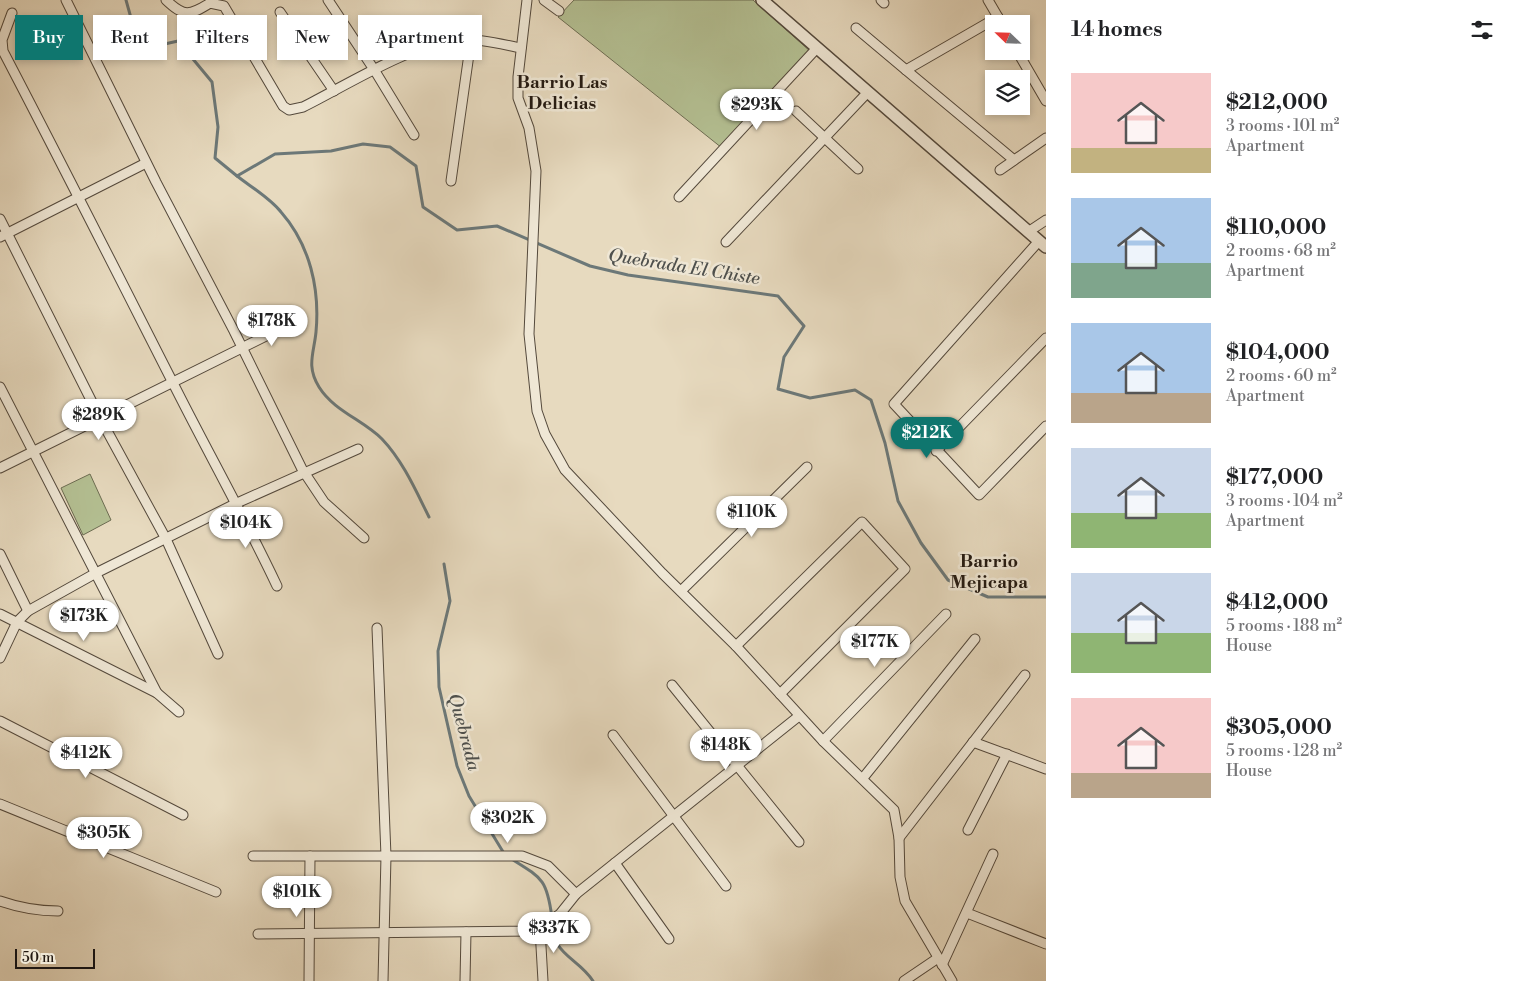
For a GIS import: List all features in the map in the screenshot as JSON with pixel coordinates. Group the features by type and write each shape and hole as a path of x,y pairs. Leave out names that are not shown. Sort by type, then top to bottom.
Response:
{"street":[{"path":"66,0 146,163 243,348 305,474 324,502 364,538"},
{"path":"166,0 178,11 186,14 194,13 210,4 218,3 224,6 288,110 303,107 399,60"},
{"path":"328,0 414,135"},
{"path":"526,0 518,98 529,128 536,171 529,334 537,410 545,434 565,470 736,646 823,741 894,810 899,838 900,877 906,900 952,981"},
{"path":"544,0 559,11"},
{"path":"762,0 1042,244 894,404 979,495 1046,426"},
{"path":"988,0 997,15"},
{"path":"280,12 334,92"},
{"path":"12,14 2,40 3,51 80,197 173,383 238,503 277,586"},
{"path":"856,28 1014,160"},
{"path":"906,70 985,28"},
{"path":"482,42 521,48"},
{"path":"679,197 818,48"},
{"path":"451,181 468,60"},
{"path":"1023,60 1046,101"},
{"path":"726,242 826,139 868,92"},
{"path":"796,111 858,169"},
{"path":"1000,170 1046,138"},
{"path":"4,235 146,163"},
{"path":"0,220 4,235 166,539 218,654"},
{"path":"1028,232 1046,220"},
{"path":"0,468 290,324"},
{"path":"936,451 1046,338"},
{"path":"0,388 157,693"},
{"path":"0,658 17,622 28,611 96,573 238,503 358,449"},
{"path":"681,591 807,467"},
{"path":"736,646 862,522 905,569 780,694"},
{"path":"0,554 28,611"},
{"path":"0,614 157,693 178,712"},
{"path":"823,741 946,614"},
{"path":"377,628 386,856 383,981"},
{"path":"862,778 975,638"},
{"path":"899,838 1025,675"},
{"path":"672,685 799,842"},
{"path":"258,934 535,931 540,929 560,914 576,894 799,716"},
{"path":"0,722 183,815"},
{"path":"613,735 726,886"},
{"path":"973,742 1046,770"},
{"path":"968,830 1007,754"},
{"path":"0,804 216,892"},
{"path":"904,981 940,962 967,913 993,854"},
{"path":"253,856 522,856 548,866 576,894"},
{"path":"309,981 310,856"},
{"path":"615,863 669,939"},
{"path":"0,901 19,908 58,911"},
{"path":"967,913 1046,944"},
{"path":"540,929 543,981"},
{"path":"465,981 466,932"}],"green space":[{"path":"574,0 753,0 811,52 722,148 558,17"},
{"path":"90,474 111,520 83,535 61,488"}],"waterway":[{"name":"Quebrada El Chiste","path":"126,0 131,18 147,48 178,41 212,82 218,127 215,158 237,176 275,154 331,151 363,144 390,147 416,166 423,207 457,230 497,226 590,266 628,275 778,296 804,326 784,357 778,389 810,398 855,390 871,400 885,443 898,501 921,543 948,580 988,597 1046,597"},
{"name":"Quebrada","path":"237,176 277,207 291,225 306,253 311,268 316,300 317,316 312,366 319,387 332,403 374,432 390,448 408,476 429,517"},
{"name":"Quebrada","path":"444,564 450,601 438,651 439,687 457,766 469,796 505,855"},
{"name":"Quebrada","path":"510,858 536,875 541,881 548,895 555,939 558,945 593,981"}],"district":[{"name":"Barrio Las Delicias","path":"562,92"},
{"name":"Barrio Mejicapa","path":"989,571"}]}
